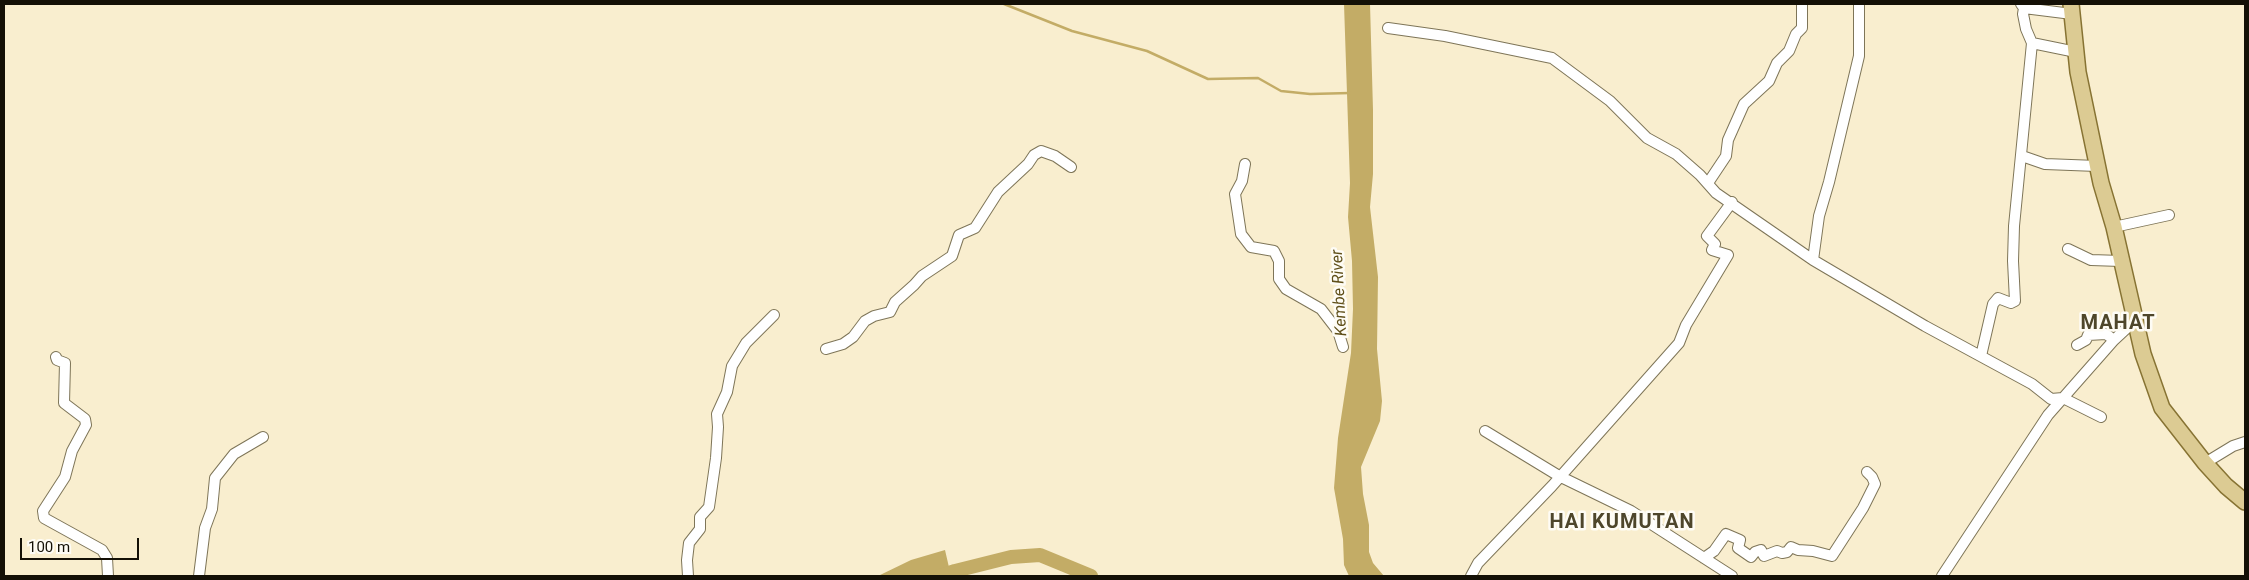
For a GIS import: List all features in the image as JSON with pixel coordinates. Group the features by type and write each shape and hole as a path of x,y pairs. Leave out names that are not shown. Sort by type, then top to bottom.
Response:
{"main road":[{"path":"2072,9 2078,72 2097,166 2114,227 2143,354 2162,408 2205,463 2226,486 2245,502"}],"street":[{"path":"1708,183 1726,156 1728,140 1744,104 1769,81 1777,63 1788,51 1796,34 1802,28 1802,4"},
{"path":"1813,260 1819,216 1830,182 1859,56 1859,4"},
{"path":"1981,356 1993,304 1998,298 2011,303 2015,301 2014,226 2022,156 2022,137 2026,120 2025,105 2032,42 2026,29 2023,5 2072,9"},
{"path":"1388,28 1445,36 1552,58 1610,101 1647,138 1676,154 1708,183 1716,193 1732,202 1813,260 2032,384 2051,399 2063,398 2100,417"},
{"path":"2032,42 2076,52"},
{"path":"826,349 843,344 854,338 865,321 874,316 890,312 895,302 922,276 952,256 959,235 975,228 998,192 1028,164 1034,155 1042,151 1055,156 1070,167"},
{"path":"2022,156 2045,164 2097,166"},
{"path":"1245,164 1242,181 1235,194 1241,234 1251,247 1274,251 1279,261 1279,279 1282,284 1286,289 1321,309 1338,332 1343,347"},
{"path":"1470,576 1478,563 1552,486 1559,476 1658,369 1679,343 1686,325 1728,255 1712,250 1715,244 1707,236 1732,202"},
{"path":"2114,227 2169,215"},
{"path":"2068,249 2091,260 2122,261"},
{"path":"688,576 689,543 700,529 700,517 709,507 716,458 717,414 727,392 732,366 746,343 774,315"},
{"path":"1942,576 2048,415 2114,340 2128,327 2136,323"},
{"path":"2077,346 2086,340 2088,335 2106,334 2114,340"},
{"path":"56,357 57,360 65,363 64,403 85,419 86,425 72,451 65,477 43,511 44,518 102,550 108,558 108,576"},
{"path":"1485,431 1559,476 1631,511 1732,576"},
{"path":"199,576 205,528 212,509 215,478 234,454 263,437"},
{"path":"2205,463 2233,446 2245,442"},
{"path":"1704,558 1714,551 1726,534 1740,540 1738,548 1751,557 1761,550 1764,556 1777,551 1787,552 1791,546 1798,550 1813,551 1832,556 1863,508 1874,484 1872,477 1867,472"}],"shaded area":[{"path":"1344,4 1370,4 1373,174 1370,207 1378,277 1377,349 1382,401 1380,421 1361,467 1363,494 1369,525 1369,552 1373,563 1384,576 1349,576 1344,565 1343,539 1334,488 1338,438 1351,353 1353,309 1352,261 1348,217 1350,183"},
{"path":"945,550 951,576 878,576 911,560"}],"waterway":[{"path":"1004,4 1072,31 1147,51 1208,79 1258,78 1281,91 1310,94 1350,93"},
{"name":"Kembe River","path":"940,576 1011,557 1040,555 1091,576"}],"district":[{"name":"MAHAT","path":"2118,324"},
{"name":"HAI KUMUTAN","path":"1622,523"}]}
